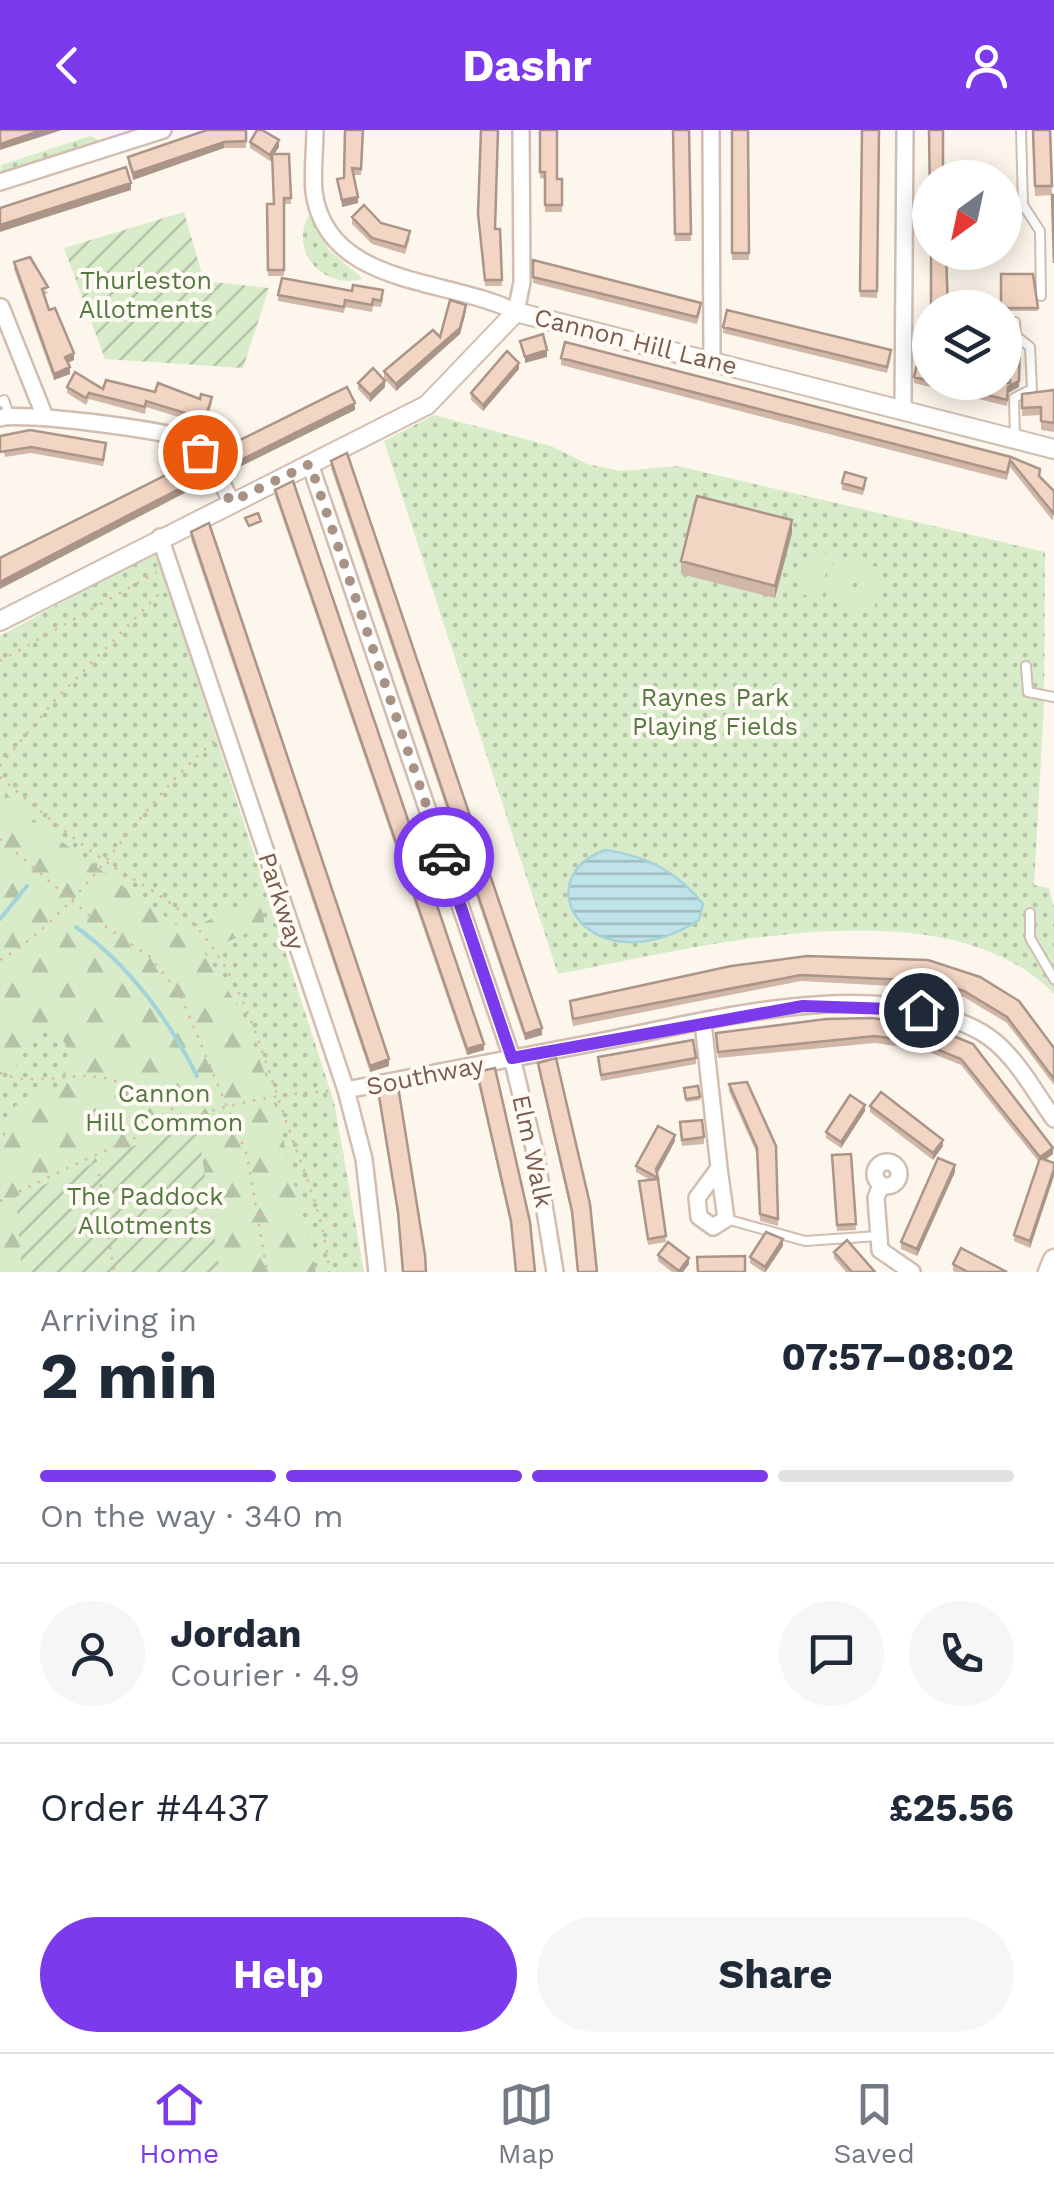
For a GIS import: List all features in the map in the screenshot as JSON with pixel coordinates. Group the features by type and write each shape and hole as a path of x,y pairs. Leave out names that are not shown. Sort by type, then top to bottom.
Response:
{"main road":[{"path":"1049,1272 1054,1260"}],"street":[{"path":"0,182 163,130"},
{"path":"315,130 314,183 318,208 333,234 354,256 410,281 516,312 522,282 521,130"},
{"path":"711,130 712,360"},
{"path":"902,410 904,130"},
{"path":"1,307 45,416"},
{"name":"Cannon Hill Lane","path":"0,622 434,400 516,312 1054,449"},
{"path":"3,411 186,440 215,473 231,502"},
{"name":"Elm Walk","path":"310,464 512,1058 536,1156 556,1272"},
{"name":"Parkway","path":"160,537 346,1090 364,1159 377,1272"},
{"name":"Southway","path":"346,1090 702,1022 803,1006 876,1006 944,1017 995,1042 1054,1119"},
{"path":"702,1022 726,1219 720,1225 704,1224 696,1207 702,1188 719,1168"},
{"path":"881,1185 876,1198 883,1256 912,1272"}],"lane":[{"path":"1021,130 1023,204 1040,231 1041,296"},
{"path":"1022,341 1030,347 1032,388 1022,394"},
{"path":"1014,400 1015,439"},
{"path":"1026,666 1028,692 1054,697"},
{"path":"1030,913 1030,938 1054,979"},
{"path":"726,1219 805,1241 878,1236"}],"path":[{"path":"0,661 138,586 170,562"},
{"path":"0,766 55,700 176,579"},
{"path":"0,960 33,940 174,780 226,732"},
{"path":"0,777 103,860 189,918 198,930 255,1022 321,1214 329,1272"},
{"path":"0,838 72,900 149,956 180,994 247,1155 267,1272"},
{"path":"0,1073 61,1081 87,1076 103,1078 184,1117"},
{"path":"0,1200 184,1117 227,1103 346,1090"},
{"path":"99,1174 114,1272"},
{"path":"207,1272 216,1270"}],"green space":[{"path":"90,136 105,142 0,175 1,165"},
{"name":"Thurleston Allotments","path":"184,212 204,281 269,288 243,368 105,359 64,248"},
{"path":"309,215 329,250 363,279 335,279 314,265 303,242"},
{"name":"Raynes Park Playing Fields","path":"434,415 551,446 587,464 621,471 678,466 1045,552 1044,704 1034,885 1049,888 1054,907 1054,994 1007,959 950,939 885,931 746,939 558,974 384,441"},
{"path":"809,549 831,555 819,599 798,593"},
{"name":"Cannon Hill Common","path":"156,551 334,1102 364,1272 0,1272 0,636"},
{"path":"836,556 858,562 846,606 825,600"},
{"path":"863,563 884,569 873,613 851,608"},
{"path":"0,788 43,828 185,931 254,896 260,899 265,925 204,952 243,1015 271,1090 316,1272 220,1272 196,1120 16,1197 22,1272 0,1272 0,1141 12,1125 15,1106 64,1084 67,1060 63,1040 52,1028 33,1038 15,1068 0,1069"},
{"name":"The Paddock Allotments","path":"196,1119 220,1272 22,1272 16,1197"}],"water":[{"path":"605,850 647,861 671,874 703,904 699,920 661,938 628,942 600,936 581,922 570,904 570,884 581,865"}],"building":[{"path":"0,130 42,130 0,144"},
{"path":"207,130 246,130 246,141 224,142 133,173 128,157"},
{"path":"257,130 279,140 270,155 250,142"},
{"path":"345,130 363,130 361,169 352,168 358,197 342,200 337,179 344,178"},
{"path":"481,130 498,130 495,229 500,229 502,280 485,280 478,214"},
{"path":"540,130 557,130 557,179 562,179 562,205 545,205"},
{"path":"673,130 689,130 691,234 675,234"},
{"path":"732,130 748,130 749,253 732,253"},
{"path":"862,130 879,130 877,291 860,291"},
{"path":"929,130 943,130 943,160 929,160"},
{"path":"1033,130 1050,130 1052,186 1035,186"},
{"path":"272,154 289,154 291,198 284,198 284,270 268,270 267,204 274,204"},
{"path":"126,167 131,183 0,225 0,208"},
{"path":"1052,195 1054,195 1054,263"},
{"path":"364,205 381,223 410,231 405,247 372,238 352,217"},
{"path":"30,257 48,287 42,289 49,310 55,308 74,353 65,357 70,367 54,374 14,262"},
{"path":"533,260 701,303 697,317 533,277"},
{"path":"931,270 947,270 947,290 931,290"},
{"path":"1001,274 1033,274 1038,308 1022,308 1022,290 1001,290"},
{"path":"282,278 352,291 353,285 383,290 381,301 373,299 372,305 345,300 344,307 278,295"},
{"path":"450,300 466,305 460,328 396,384 384,371 433,330 440,337"},
{"path":"727,310 891,350 887,367 723,327"},
{"path":"543,334 547,350 525,357 520,341"},
{"path":"565,342 1011,457 1040,469 1039,476 1054,491 1054,514 1010,460 1007,473 561,358"},
{"path":"507,351 519,363 483,405 471,393"},
{"path":"373,368 385,381 370,395 358,383"},
{"path":"75,372 103,389 106,380 155,392 158,383 200,399 201,394 212,397 205,419 146,401 145,407 89,393 86,398 67,387"},
{"path":"347,387 355,403 229,466 220,450"},
{"path":"1054,390 1054,423 1041,421 1041,407 1022,408 1022,394"},
{"path":"30,430 106,443 103,460 31,447 0,452 0,436"},
{"path":"347,453 542,1028 525,1034 331,461"},
{"path":"194,461 202,477 0,582 0,558"},
{"path":"845,472 866,478 863,489 842,483"},
{"path":"293,481 484,1044 467,1049 275,490"},
{"path":"697,496 792,520 775,586 681,561"},
{"path":"258,513 261,521 249,526 245,518"},
{"path":"209,523 389,1059 370,1066 191,532"},
{"path":"807,956 928,960 980,977 1019,1001 1054,1048 1054,1079 1007,1017 964,991 929,981 801,975 573,1019 570,1001 731,966"},
{"path":"872,1018 932,1027 973,1044 1053,1148 1040,1157 961,1059 924,1044 875,1036 718,1052 716,1033 826,1019"},
{"path":"693,1040 696,1058 601,1075 598,1057"},
{"path":"556,1058 590,1204 597,1272 578,1272 572,1211 538,1063"},
{"path":"495,1068 530,1222 535,1272 516,1272 511,1221 477,1072"},
{"path":"747,1082 776,1146 778,1219 760,1214 757,1148 729,1084"},
{"path":"398,1086 426,1272 403,1272 398,1212 378,1090"},
{"path":"698,1086 700,1097 686,1099 684,1088"},
{"path":"881,1092 943,1140 933,1153 870,1106"},
{"path":"850,1095 865,1105 841,1142 826,1132"},
{"path":"702,1120 704,1137 682,1140 680,1122"},
{"path":"658,1126 675,1135 656,1169 658,1178 636,1166"},
{"path":"851,1154 856,1224 837,1225 832,1155"},
{"path":"938,1158 955,1165 917,1249 901,1242"},
{"path":"1040,1158 1054,1163 1054,1169 1030,1241 1014,1235"},
{"path":"658,1179 666,1236 648,1239 639,1181"},
{"path":"766,1232 783,1239 765,1267 750,1257"},
{"path":"847,1240 875,1272 852,1272 834,1252"},
{"path":"668,1242 689,1258 679,1271 658,1255"},
{"path":"961,1248 1007,1272 968,1272 953,1264"},
{"path":"745,1256 745,1272 698,1272 697,1257"}],"waterway":[{"path":"0,919 27,886"},
{"path":"76,927 113,958 146,994 197,1076"}],"way so far":[{"path":"200,452 231,502 310,464 444,857"}],"route":[{"path":"444,857 512,1058 803,1006 921,1010"}]}
